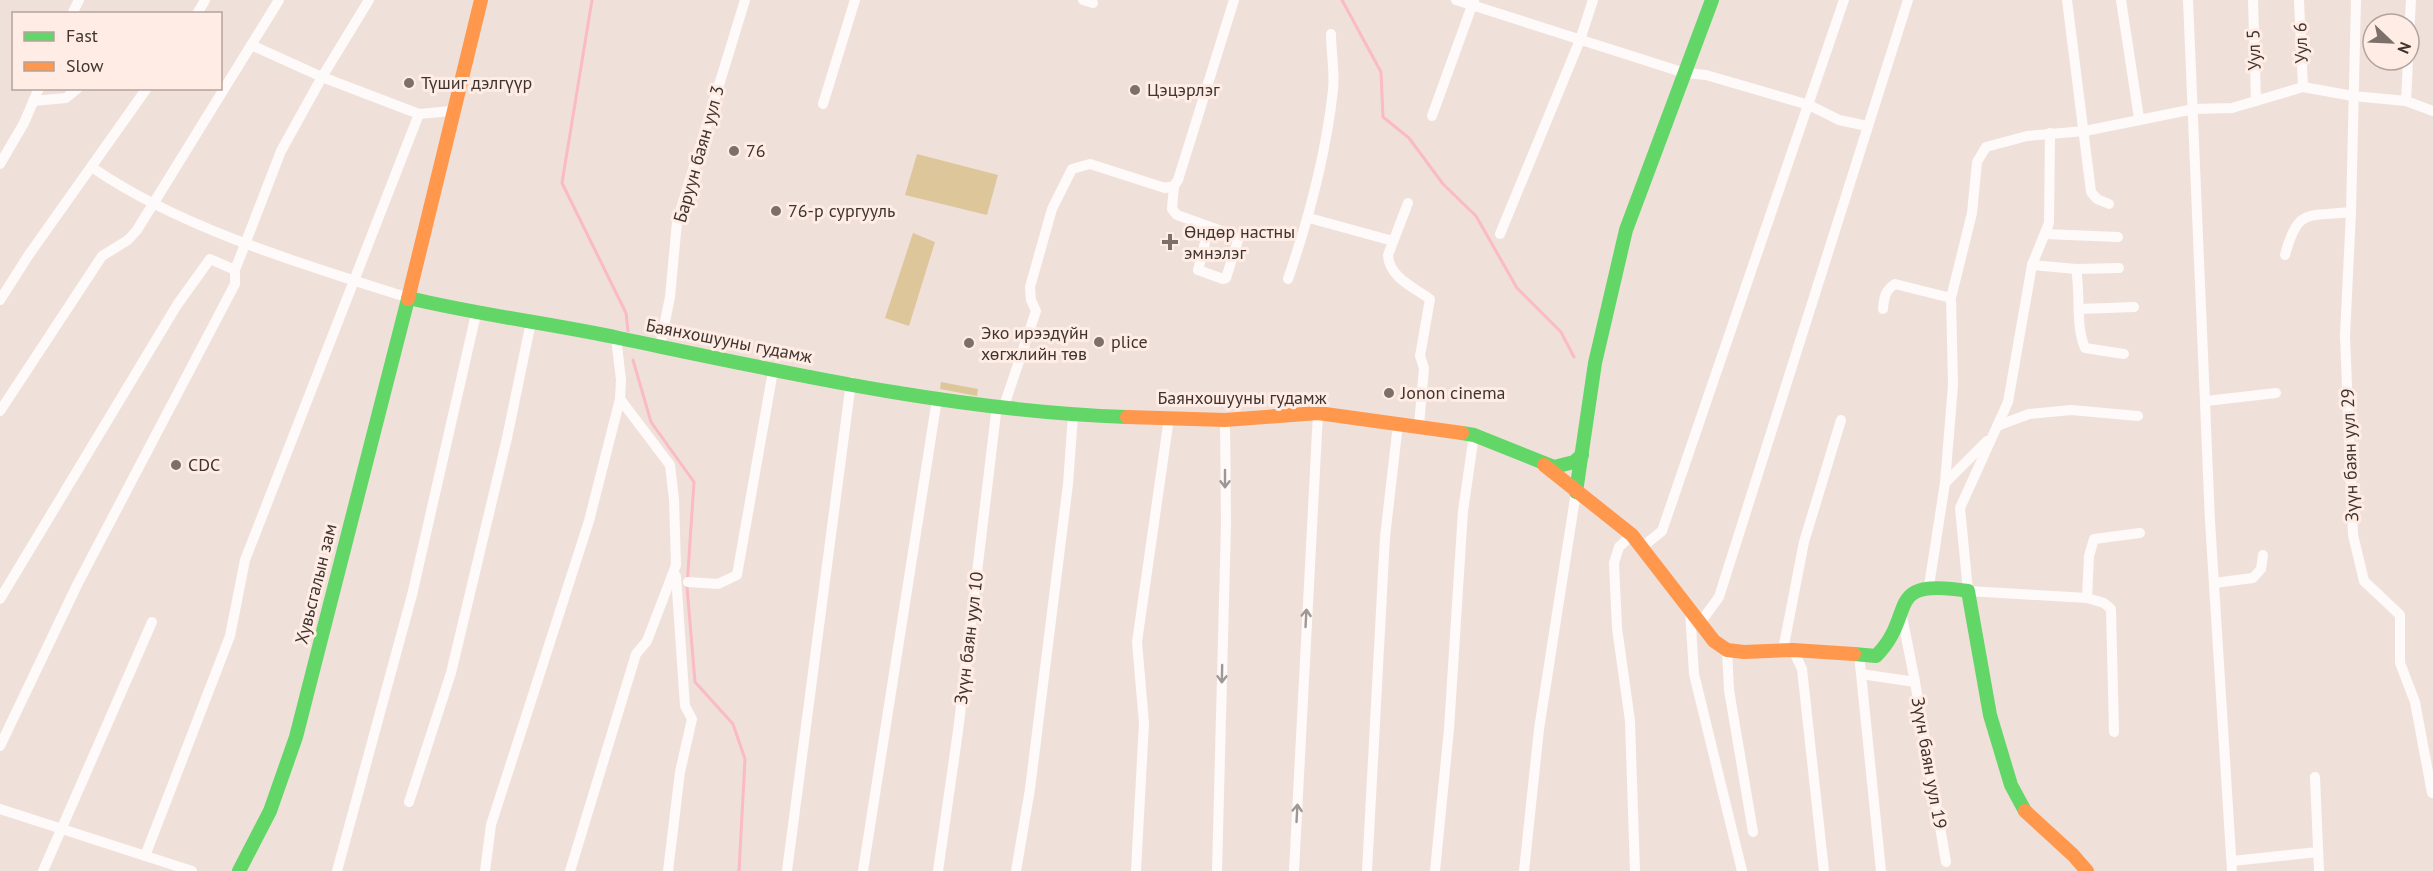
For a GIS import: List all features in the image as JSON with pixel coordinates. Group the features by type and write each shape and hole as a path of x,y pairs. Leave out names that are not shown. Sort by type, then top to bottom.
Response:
{"street":[{"path":"0,411 102,256 128,240 154,204 279,0"},
{"path":"0,746 76,585 235,284 235,270 245,241 281,151 322,77 369,0"},
{"path":"93,168 154,204 245,241 354,281 409,298 452,111 481,0"},
{"name":"Баруун баян уул 3","path":"660,346 670,297 677,222 745,0"},
{"path":"823,104 855,0"},
{"path":"1209,227 1198,270 1223,279 1226,278 1238,240 1233,235 1177,215 1172,208 1174,186 1178,180 1234,0"},
{"path":"1456,0 1473,2 1580,40 1685,73 1706,75 1809,105 1839,120 1867,126"},
{"path":"1500,234 1580,40 1593,0"},
{"path":"1524,871 1539,729 1595,363 1626,230 1712,0"},
{"path":"1641,548 1662,531 1844,0"},
{"path":"1700,623 1719,597 1908,0"},
{"path":"2067,0 2091,192 2097,199 2109,204"},
{"path":"2121,0 2139,118"},
{"path":"2188,0 2214,583 2232,866 2318,852"},
{"name":"Уул 5","path":"2253,0 2256,101"},
{"name":"Уул 6","path":"2299,0 2303,87"},
{"name":"Зүүн баян уул 29","path":"2356,0 2351,212 2345,336 2353,535 2364,581 2400,615 2400,663 2415,702 2432,793"},
{"path":"1432,116 1473,2"},
{"path":"1288,279 1309,218 1333,88 1331,34"},
{"path":"251,45 322,77 419,114 452,111"},
{"path":"2406,101 2407,72"},
{"path":"1929,586 1945,483 1953,385 1951,298 1972,213 1977,162 1986,147 2007,139 2085,131 2139,118 2194,109 2232,108 2303,87 2353,96 2406,101 2433,111"},
{"path":"0,164 38,90"},
{"path":"33,101 66,98 76,90"},
{"path":"0,300 28,256 93,168 144,90"},
{"path":"145,856 230,636 245,560 419,114"},
{"path":"2050,133 2049,223 2032,266 2008,402 1960,508 1977,666 1992,729 2011,791 2039,828 2081,862 2087,871"},
{"path":"1001,405 1036,311 1031,300 1030,287 1048,220 1072,169 1090,164 1165,188 1174,186"},
{"path":"1408,202 1388,255 1392,272 1430,299 1420,356 1424,368 1419,425"},
{"path":"2285,255 2292,230 2309,214 2351,212"},
{"path":"1309,218 1393,242"},
{"path":"2045,234 2118,237"},
{"path":"0,599 177,304 210,259 235,270"},
{"path":"2032,266 2076,269 2119,268"},
{"path":"2076,269 2080,338 2085,348 2124,354"},
{"path":"1883,309 1884,296 1888,288 1895,284 1951,298"},
{"name":"Баянхошууны гудамж","path":"409,298 476,314 620,338 773,371 851,382 937,399 1073,415 1225,420 1318,413 1419,425 1474,435 1544,465"},
{"name":"Хувьсгалын зам","path":"239,871 270,811 296,737 409,298"},
{"path":"2080,309 2134,307"},
{"path":"337,871 412,594 476,314"},
{"path":"409,802 451,672 507,438 531,322"},
{"path":"485,871 491,825 589,521 620,399 620,338"},
{"path":"688,582 718,584 737,574 773,371"},
{"path":"787,871 851,382"},
{"path":"2206,401 2276,393"},
{"path":"620,399 670,465 674,499 676,598 681,624 685,706 692,718 680,772 668,871"},
{"path":"863,871 937,399"},
{"name":"Зүүн баян уул 10","path":"938,871 1001,405"},
{"path":"1945,483 1994,431 2029,414 2071,410 2138,416"},
{"path":"1294,871 1318,413"},
{"path":"1016,871 1030,789 1068,484 1073,415"},
{"path":"1136,871 1144,723 1137,642 1169,417"},
{"path":"1217,871 1226,524 1225,420"},
{"path":"1824,871 1802,669 1788,650 1804,542 1841,420"},
{"path":"1367,871 1385,537 1398,424"},
{"path":"1435,871 1449,729 1463,511 1474,435"},
{"path":"1544,465 1564,466 1582,455"},
{"path":"1544,465 1632,535 1714,640 1727,650 1788,650 1876,656 1885,650 1905,601 1916,590 1929,586 1968,591 2087,598 2104,603 2111,609 2114,732"},
{"path":"2087,598 2089,556 2094,539 2140,533"},
{"path":"1632,535 1619,547 1614,563 1617,628 1630,721 1635,871"},
{"path":"2214,583 2253,578 2261,568 2263,555"},
{"path":"570,871 636,654 647,640 676,565"},
{"path":"1690,607 1694,674 1742,871"},
{"path":"1901,611 1915,682"},
{"path":"43,871 152,622"},
{"path":"1727,650 1729,690 1754,832"},
{"path":"1859,654 1881,871"},
{"name":"Зүүн баян уул 19","path":"1861,674 1915,682 1946,862"},
{"path":"2315,777 2319,871"},
{"path":"0,808 192,871"}],"shaded area":[{"path":"917,154 998,175 987,215 905,195"},
{"path":"913,233 935,242 909,326 885,318"},
{"path":"941,382 978,389 977,396 940,389"}],"waterway":[{"path":"592,0 562,183 626,313 628,331"},
{"path":"1342,0 1381,72 1383,117 1409,138 1443,184 1476,216 1517,288 1561,332 1574,357"},
{"path":"633,360 651,422 694,482 687,587 695,682 733,724 745,759 739,871"}],"traffic: fast":[{"path":"1576,492 1595,363 1626,230 1712,0"},
{"path":"409,298 808,377 935,399 999,407 1127,417"},
{"path":"239,871 270,811 296,737 408,299"},
{"path":"1462,433 1474,435 1554,467 1574,462 1582,455"},
{"path":"1854,654 1876,656 1888,641 1905,602 1912,594 1923,589 1941,588 1968,591 1990,715 2011,785 2025,811"}],"traffic: slow":[{"path":"408,299 481,0"},
{"path":"1127,417 1225,420 1318,413 1462,433"},
{"path":"1544,465 1632,535 1714,641 1727,650 1744,652 1793,650 1854,654"},
{"path":"2025,811 2087,871"}],"place":[{"name":"Түшиг дэлгүүр","path":"409,83"},
{"name":"Цэцэрлэг","path":"1135,90"},
{"name":"76","path":"734,151"},
{"name":"76-р сургууль","path":"776,211"},
{"name":"Өндөр настны эмнэлэг","path":"1170,242"},
{"name":"plice","path":"1099,342"},
{"name":"Эко ирээдүйн хөгжлийн төв","path":"969,343"},
{"name":"Jonon cinema","path":"1389,393"},
{"name":"CDC","path":"176,465"}]}
